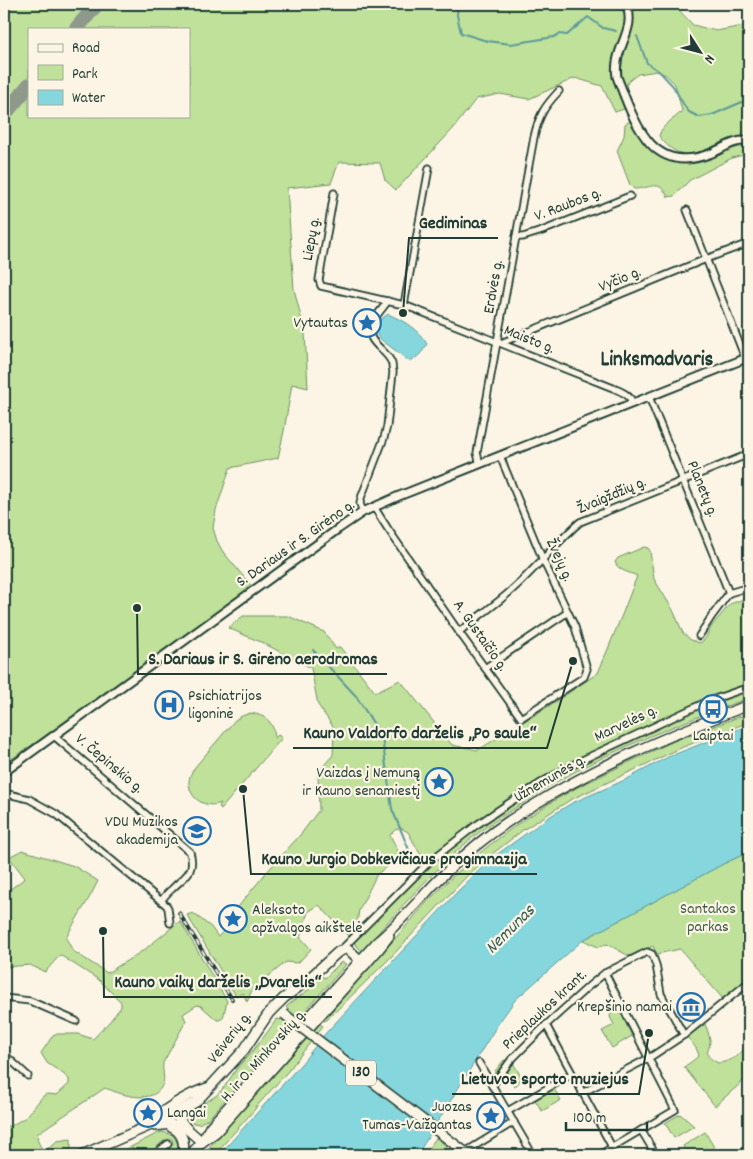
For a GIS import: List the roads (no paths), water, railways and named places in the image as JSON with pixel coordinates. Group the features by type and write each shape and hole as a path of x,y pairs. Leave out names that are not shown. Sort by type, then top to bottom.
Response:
{"main road":[{"name":"Užnemunės g.","path":"363,963 377,942 396,926 425,893 456,863 496,830 551,794 606,765 668,736 749,705"},
{"path":"338,952 345,949 349,950 363,963"},
{"path":"349,950 352,961 349,973"},
{"name":"Veiverių g.","path":"82,1155 143,1129 196,1102 244,1050 269,1013 338,952"},
{"name":"H. ir O. Minkovskių g.","path":"202,1142 210,1127 349,973 363,963"},
{"name":"H. ir O. Minkovskių g.","path":"190,1155 202,1142 216,1132 363,963"},
{"name":"130","path":"275,1008 454,1144 463,1154"},
{"name":"Veiverių g.","path":"143,1129 158,1115 196,1092 208,1088"},
{"path":"158,1115 176,1113 186,1128 202,1142"},
{"path":"143,1129 166,1125 186,1128"},
{"path":"166,1125 175,1128 181,1136 184,1143 183,1155"}],"street":[{"path":"626,4 629,10 630,22 618,52 617,77 643,136 650,144 656,150 671,157 686,159 710,154 736,142 749,141"},
{"name":"Erdvės g.","path":"480,464 477,453 499,342 536,127 540,116 559,91"},
{"path":"404,305 430,168"},
{"name":"Liepų g.","path":"323,287 319,280 334,194"},
{"name":"V. Raubos g.","path":"516,237 523,237 542,231 630,196"},
{"path":"687,210 747,357 749,368"},
{"name":"Vyčio g.","path":"499,342 749,243"},
{"name":"Maisto g.","path":"323,287 404,305 613,388 630,397 633,403"},
{"path":"364,512 360,504 361,498 384,438 393,372 389,358 370,338 370,333 372,324 388,301"},
{"name":"S. Dariaus ir S. Girėno g.","path":"4,772 338,528 364,512 747,357"},
{"name":"Planetų g.","path":"649,397 729,593"},
{"name":"Žvaigždžių g.","path":"459,632 513,590 580,522 749,454"},
{"name":"Žvejų g.","path":"500,456 543,560 575,627 587,669 584,676"},
{"name":"A. Gustaičio g.","path":"374,507 459,632 521,718 584,676"},
{"path":"699,636 729,593 749,587"},
{"path":"485,668 568,612"},
{"name":"Marvelės g.","path":"338,952 417,874 445,850 475,826 544,780 580,761 706,702 749,687"},
{"name":"V. Čepinskio g.","path":"54,736 190,852 192,862 190,870 181,882 172,888 161,901"},
{"path":"4,793 29,799 56,814 161,901 168,908 170,923"},
{"name":"Prieplaukos krant.","path":"492,1086 511,1060 546,1025 605,973 647,952 652,954 656,965 661,994 684,1035"},
{"path":"598,1155 675,1110 605,973"},
{"path":"582,1093 648,1058 684,1035 749,982"},
{"path":"4,998 30,1001 76,1021"},
{"path":"546,1025 612,1147"},
{"path":"4,1054 28,1076"},
{"path":"479,1064 533,1155"},
{"path":"508,1112 572,1074"},
{"path":"463,1154 514,1122"},
{"path":"640,1130 656,1155"},
{"path":"154,1155 168,1144"}],"water":[{"path":"388,314 410,326 427,344 415,358 409,361 379,338 374,330 380,320"},
{"name":"Nemunas","path":"749,725 749,852 723,864 583,940 515,1000 498,1024 417,1155 219,1155 302,1063 324,1035 459,890 492,858 572,803 625,780 668,757"}],"waterway":[{"path":"458,4 457,15 461,33 487,41 511,44 554,37 559,34 567,35 588,17 603,28 616,31"},
{"path":"637,36 647,63 660,72 673,86 689,112 699,117 712,115 749,99"},
{"path":"313,650 356,696 382,737 392,809 412,857"}],"railway":[{"path":"179,913 232,999"}],"place":[{"name":"Gediminas","path":"403,313"},
{"name":"Vytautas","path":"367,323"},
{"name":"S. Dariaus ir S. Girėno aerodromas","path":"137,608"},
{"name":"Kauno Valdorfo darželis „Po saule“","path":"573,661"},
{"name":"Psichiatrijos ligoninė","path":"169,705"},
{"name":"Laiptai","path":"713,709"},
{"name":"Vaizdas į Nemuną ir Kauno senamiestį","path":"439,782"},
{"name":"Kauno Jurgio Dobkevičiaus progimnazija","path":"243,789"},
{"name":"VDU Muzikos akademija","path":"197,831"},
{"name":"Aleksoto apžvalgos aikštelė","path":"233,919"},
{"name":"Kauno vaikų darželis „Dvarelis“","path":"103,931"},
{"name":"Krepšinio namai","path":"691,1007"},
{"name":"Lietuvos sporto muziejus","path":"649,1033"},
{"name":"Langai","path":"148,1113"},
{"name":"Juozas Tumas-Vaižgantas","path":"491,1116"}],"district":[{"name":"Linksmadvaris","path":"657,361"}],"park label":[{"name":"Santakos parkas","path":"708,918"}]}
